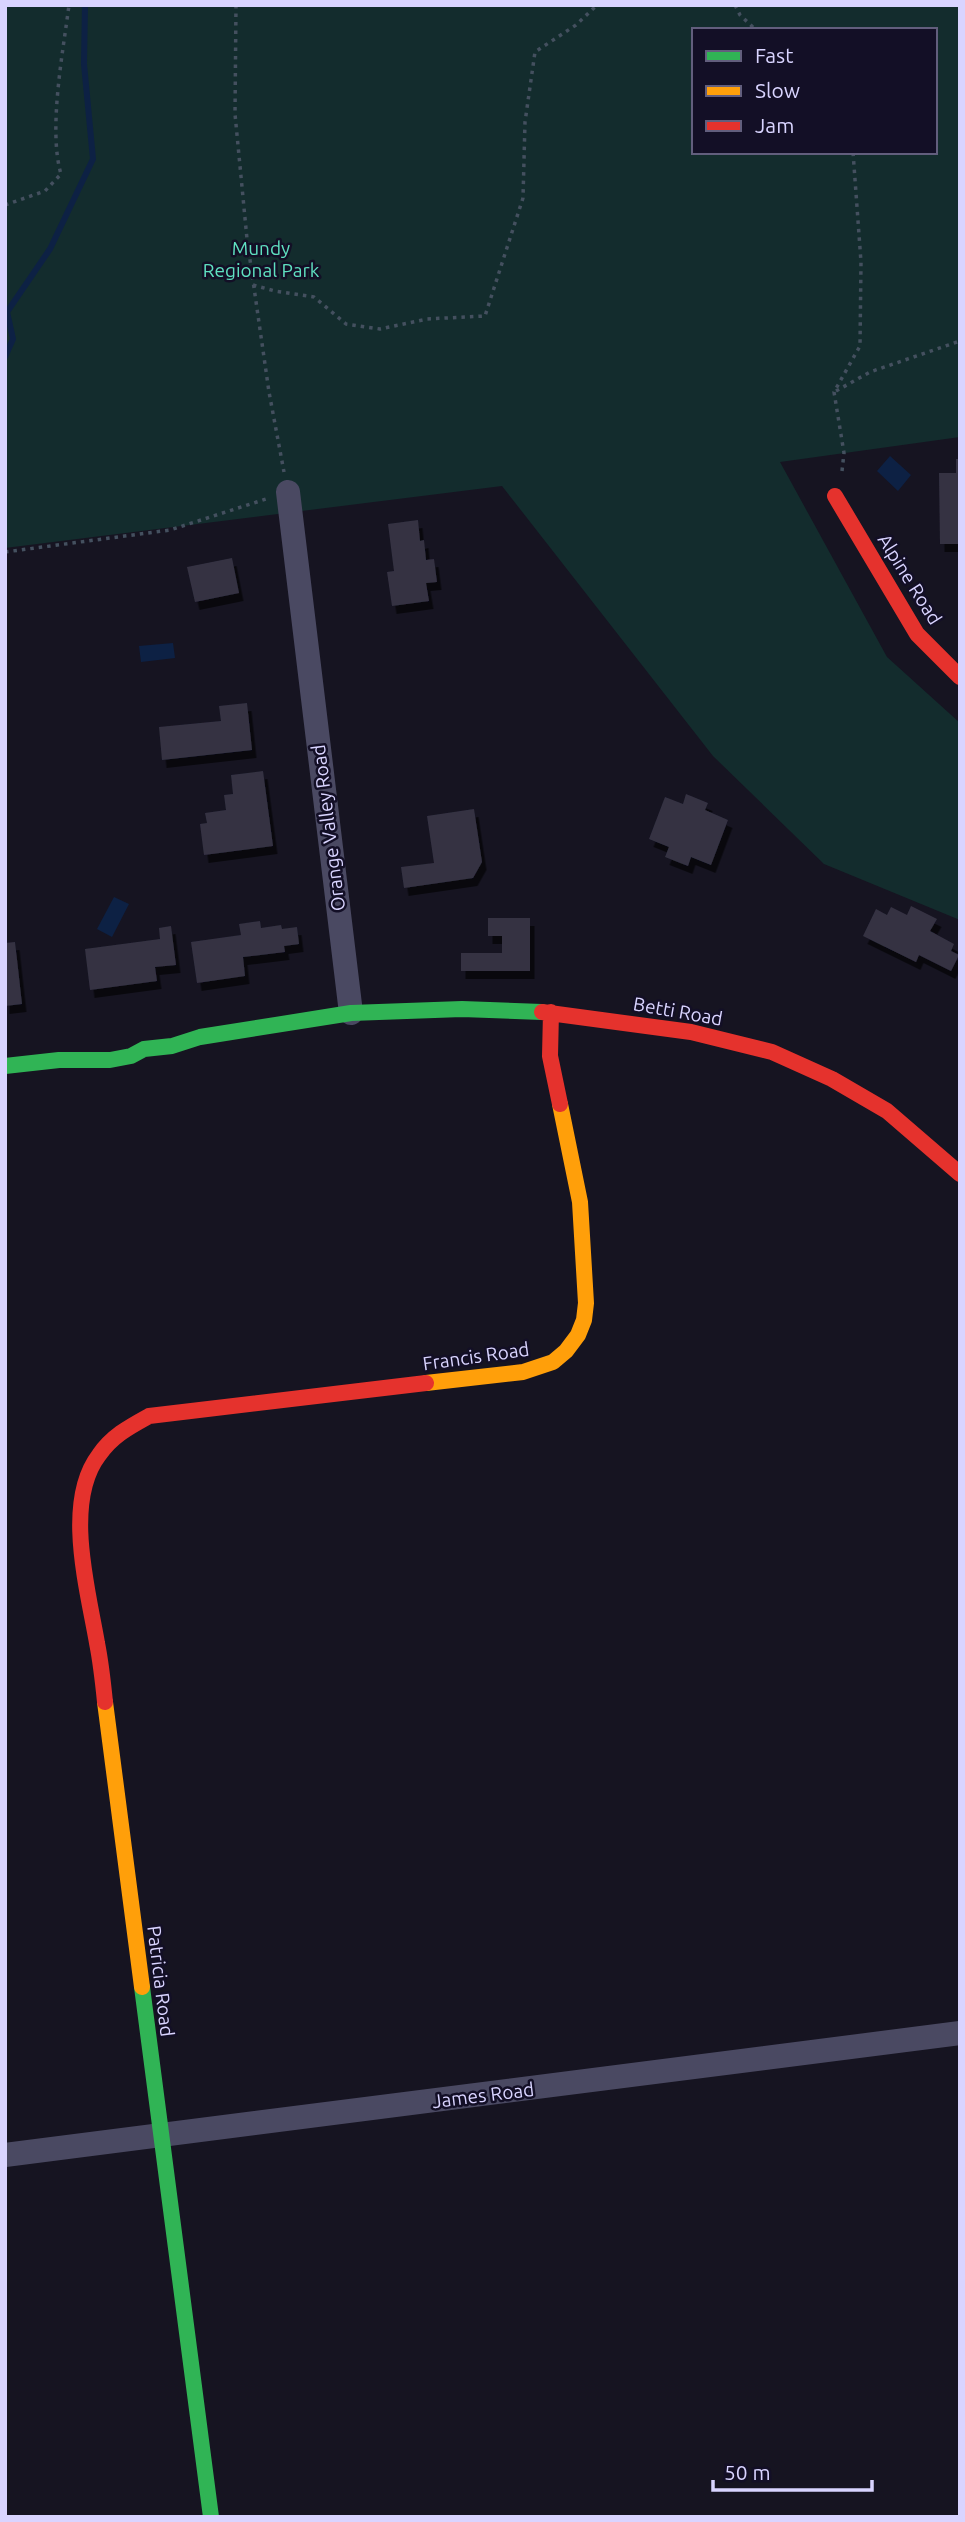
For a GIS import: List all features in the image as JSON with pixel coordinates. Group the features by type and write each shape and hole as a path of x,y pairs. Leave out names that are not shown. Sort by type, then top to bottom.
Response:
{"street":[{"name":"Orange Valley Road","path":"288,492 351,1013"},
{"name":"Alpine Road","path":"835,496 917,634 960,677"},
{"name":"Betti Road","path":"351,1013 462,1009 551,1012 691,1032 772,1052 832,1079 887,1111 960,1174"},
{"name":"Francis Road","path":"98,1454 120,1431 149,1416 523,1372 553,1362 566,1351 578,1335 584,1320 586,1284 579,1202 550,1056 551,1012"},
{"path":"5,1066 59,1060 114,1047 141,1037 163,1034 200,1037 351,1013"},
{"name":"Patricia Road","path":"98,1454 85,1481 80,1500 83,1561 98,1646 211,2517"},
{"name":"James Road","path":"5,2155 960,2033"}],"path":[{"path":"5,205 45,191 61,174 56,156 60,79 69,5"},
{"path":"5,552 170,530 288,492 253,285 234,114 236,5"},
{"path":"388,5 429,5"},
{"path":"253,285 314,297 346,324 380,329 426,319 485,316 523,198 525,122 535,52 576,25 597,5"},
{"path":"736,5 740,15 755,28"},
{"path":"835,496 840,484 844,453 834,393 860,346 861,262 853,154"},
{"path":"834,393 870,372 960,341"}],"green space":[{"name":"Mundy Regional Park","path":"5,5 960,5 960,437 780,462 887,657 960,723 960,920 824,864 713,756 502,486 5,548"}],"water":[{"path":"890,456 911,475 898,491 877,471"},
{"path":"173,643 175,658 141,662 139,646"},
{"path":"114,897 129,904 112,937 97,929"}],"building":[{"path":"956,459 960,459 960,544 940,544 939,473 956,473"},
{"path":"418,520 420,541 424,540 426,560 434,559 437,582 426,583 429,601 392,606 387,572 394,571 388,524"},
{"path":"232,558 239,593 195,602 187,567"},
{"path":"247,703 252,750 162,760 159,727 221,721 219,706"},
{"path":"263,771 273,846 204,855 200,824 207,823 205,813 226,810 224,795 233,794 231,775"},
{"path":"686,794 708,803 705,810 728,820 711,865 691,857 688,866 665,857 669,847 649,839 665,797 683,804"},
{"path":"474,809 482,862 473,878 404,888 401,867 434,863 427,816"},
{"path":"911,906 937,919 930,931 954,944 951,951 959,955 951,971 919,955 916,962 863,936 876,909 887,915 891,907 907,915"},
{"path":"488,918 530,918 530,971 461,971 461,953 502,953 502,936 488,936"},
{"path":"260,921 261,928 281,925 282,929 297,927 299,944 284,946 285,952 243,957 245,976 197,983 191,942 241,935 239,924"},
{"path":"171,926 176,965 155,967 157,981 90,990 85,949 160,939 159,928"},
{"path":"15,942 22,1004 5,1006 5,943"}],"waterway":[{"path":"5,357 13,339 7,312 50,249 93,159 84,64 85,5"}],"traffic: fast":[{"path":"5,1066 59,1060 110,1060 131,1056 144,1049 172,1046 200,1037 351,1013 462,1009 542,1012"},
{"path":"142,1987 211,2517"}],"traffic: slow":[{"path":"426,1383 523,1372 553,1362 578,1335 584,1320 586,1303 580,1202 560,1104"},
{"path":"105,1702 142,1987"}],"traffic: jam":[{"path":"835,496 917,634 960,677"},
{"path":"542,1012 691,1032 772,1052 832,1079 887,1111 960,1174"},
{"path":"551,1012 550,1056 560,1104"},
{"path":"105,1702 100,1658 84,1573 80,1521 88,1474 109,1442 149,1416 426,1383"}]}
